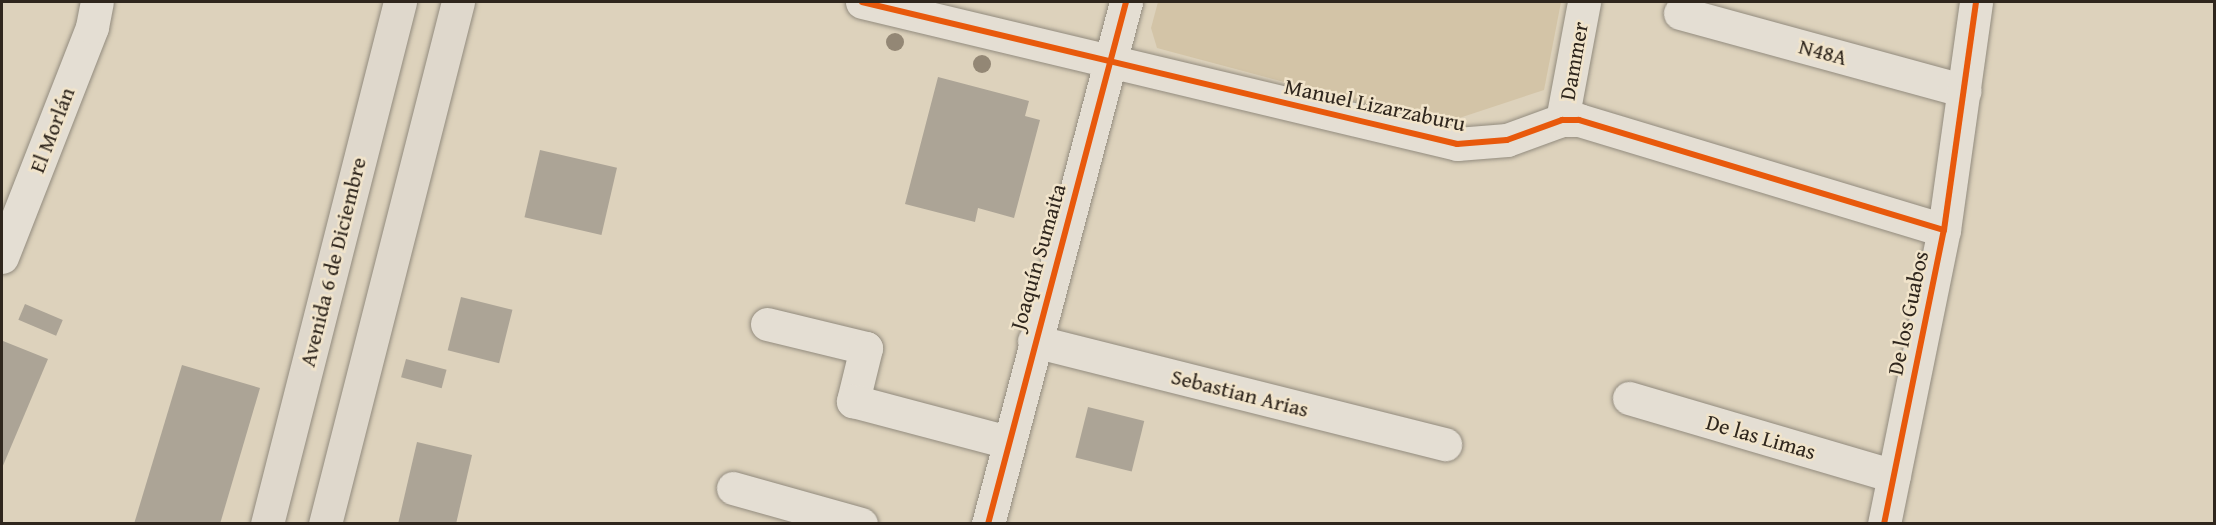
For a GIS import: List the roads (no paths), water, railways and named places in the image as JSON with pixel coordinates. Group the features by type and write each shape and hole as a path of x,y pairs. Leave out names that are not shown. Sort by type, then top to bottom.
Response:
{"main road":[{"name":"Avenida 6 de Diciembre","path":"267,524 400,2"},
{"path":"325,524 458,2"}],"street":[{"name":"El Morlán","path":"2,257 92,27 97,2"},
{"name":"Manuel Lizarzaburu","path":"862,2 1111,64 1457,144 1507,140 1562,120"},
{"name":"Joaquín Sumaita","path":"988,524 1034,341 1126,2"},
{"name":"Dammer","path":"1562,120 1584,2"},
{"name":"De los Guabos","path":"1884,524 1944,230 1976,2"},
{"name":"N48A","path":"1680,13 1965,91"},
{"path":"1562,120 1944,230"},
{"path":"767,324 866,348 853,401 1008,442"},
{"name":"Sebastian Arias","path":"1034,341 1445,444"},
{"name":"De las Limas","path":"1629,398 1893,476"},
{"path":"733,488 861,524"}]}
